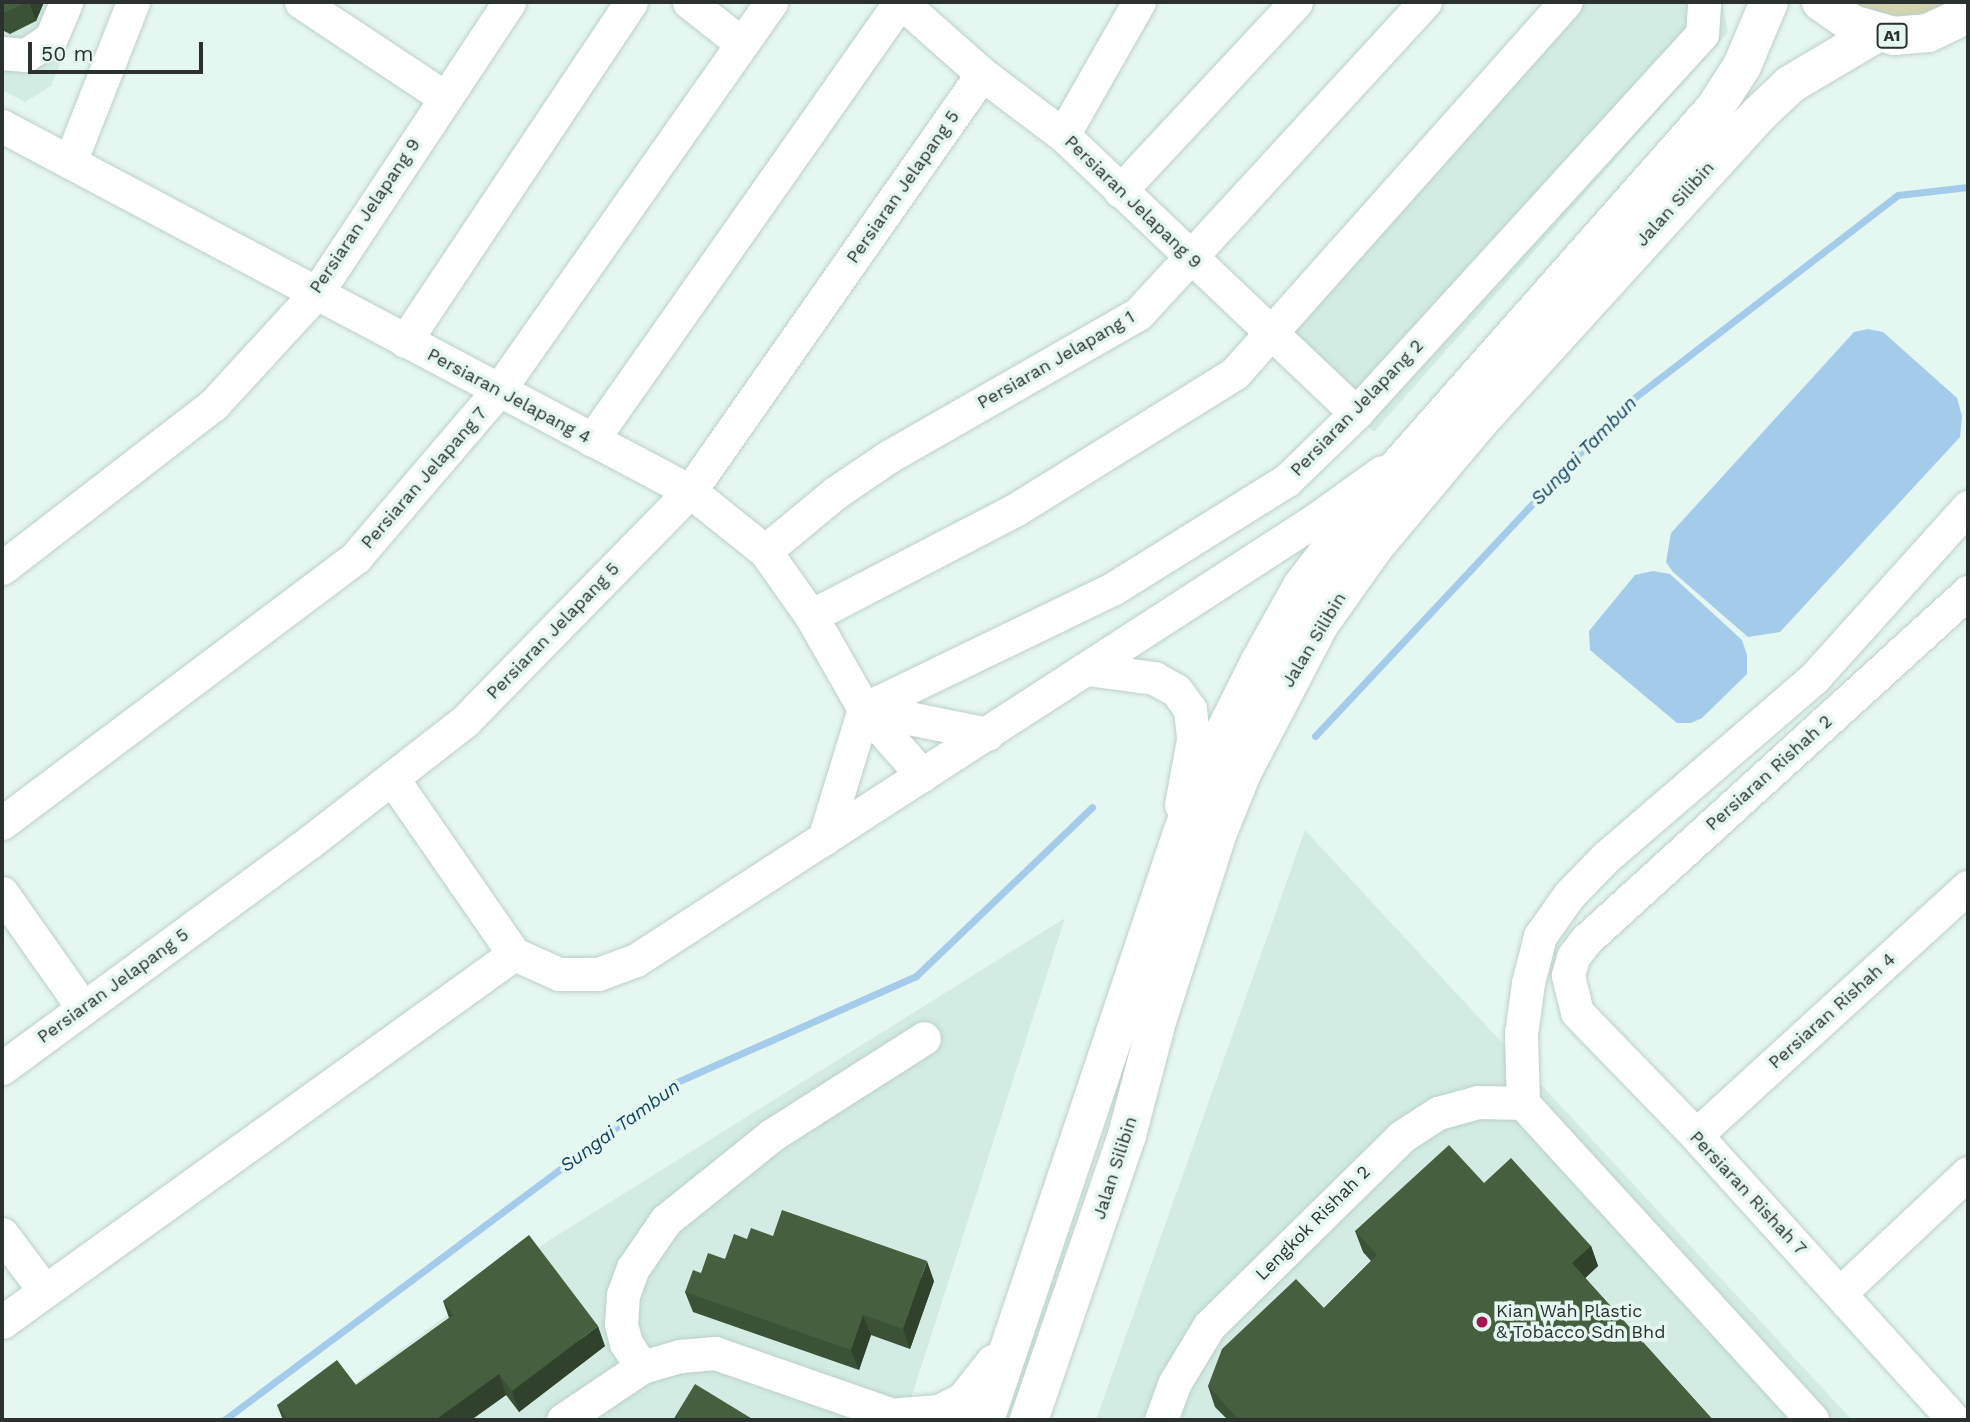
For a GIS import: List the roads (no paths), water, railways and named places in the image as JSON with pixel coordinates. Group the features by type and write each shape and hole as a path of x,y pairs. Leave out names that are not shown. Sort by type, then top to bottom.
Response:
{"main road":[{"name":"Jalan Silibin","path":"985,1420 1022,1320 1181,836 1230,719 1302,586 1410,451 1699,128 1742,66 1769,2"},
{"name":"A1","path":"1821,2 1852,24 1877,33 1920,34 1965,18"},
{"name":"Jalan Silibin","path":"1029,1420 1097,1225 1217,835 1242,772 1319,625 1375,546 1477,424 1758,115 1791,84 1877,33"},
{"path":"1013,1420 1050,1305 1097,1225"},
{"path":"903,1419 940,1414 965,1401 982,1383 1022,1320"}],"street":[{"path":"14,54 51,38 66,2"},
{"path":"70,162 133,2"},
{"path":"301,2 444,97"},
{"name":"Persiaran Jelapang 9","path":"2,568 214,404 318,290 509,2"},
{"path":"405,341 631,2"},
{"path":"689,2 741,43"},
{"name":"Persiaran Jelapang 7","path":"2,823 356,557 498,391 771,2"},
{"path":"592,440 901,2"},
{"name":"Persiaran Jelapang 9","path":"901,2 982,74 1063,135 1356,413"},
{"path":"1063,135 1139,2"},
{"path":"1120,191 1296,2"},
{"name":"Persiaran Jelapang 1","path":"765,551 835,493 888,457 1138,314 1424,2"},
{"path":"811,616 1038,496 1235,373 1269,331 1566,2"},
{"name":"Persiaran Jelapang 2","path":"864,709 1114,588 1287,480 1356,413 1702,34 1704,2"},
{"name":"Persiaran Jelapang 5","path":"2,1068 392,778 465,720 690,491 982,74"},
{"name":"Persiaran Jelapang 4","path":"2,126 318,290 405,341 690,491 765,551 811,616 864,709 922,775"},
{"name":"Jalan Silibin","path":"514,954 559,974 598,974 636,960 1315,520 1410,451"},
{"path":"1812,1420 1523,1103 1521,1034 1528,984 1540,936 1569,895 1605,858 1814,677 1968,507"},
{"name":"Persiaran Rishah 2","path":"1573,957 1586,940 1968,592"},
{"path":"1086,669 1154,678 1176,690 1189,709 1193,740 1180,807 1181,836"},
{"path":"824,839 864,709 988,734"},
{"path":"2,1322 514,954 392,778"},
{"name":"Persiaran Rishah 4","path":"1696,1135 1968,887"},
{"path":"2,893 83,1008"},
{"name":"Persiaran Rishah 7","path":"1573,957 1568,992 1577,1012 1696,1135 1954,1420"},
{"path":"642,1367 626,1343 621,1324 623,1295 633,1268 666,1220 772,1135 924,1038"},
{"name":"Lengkok Rishah 2","path":"1161,1420 1174,1384 1209,1326 1401,1137 1438,1113 1478,1102 1523,1103"},
{"path":"1840,1293 1968,1173"},
{"path":"2,1234 44,1290"},
{"path":"562,1420 642,1367 680,1356 715,1353 903,1419"}],"water":[{"path":"1868,329 1883,332 1957,398 1962,416 1960,437 1780,632 1748,637 1673,572 1666,562 1671,533 1854,332"},
{"path":"1653,571 1670,574 1742,640 1747,655 1747,674 1702,718 1691,723 1677,723 1590,650 1589,631 1635,575"}],"waterway":[{"name":"Sungai Tambun","path":"1315,736 1625,405 1898,195 1968,187"},
{"name":"Sungai Tambun","path":"224,1420 677,1082 916,976 1092,807"}],"place":[{"name":"Kian Wah Plastic & Tobacco Sdn Bhd","path":"1482,1322"}]}
